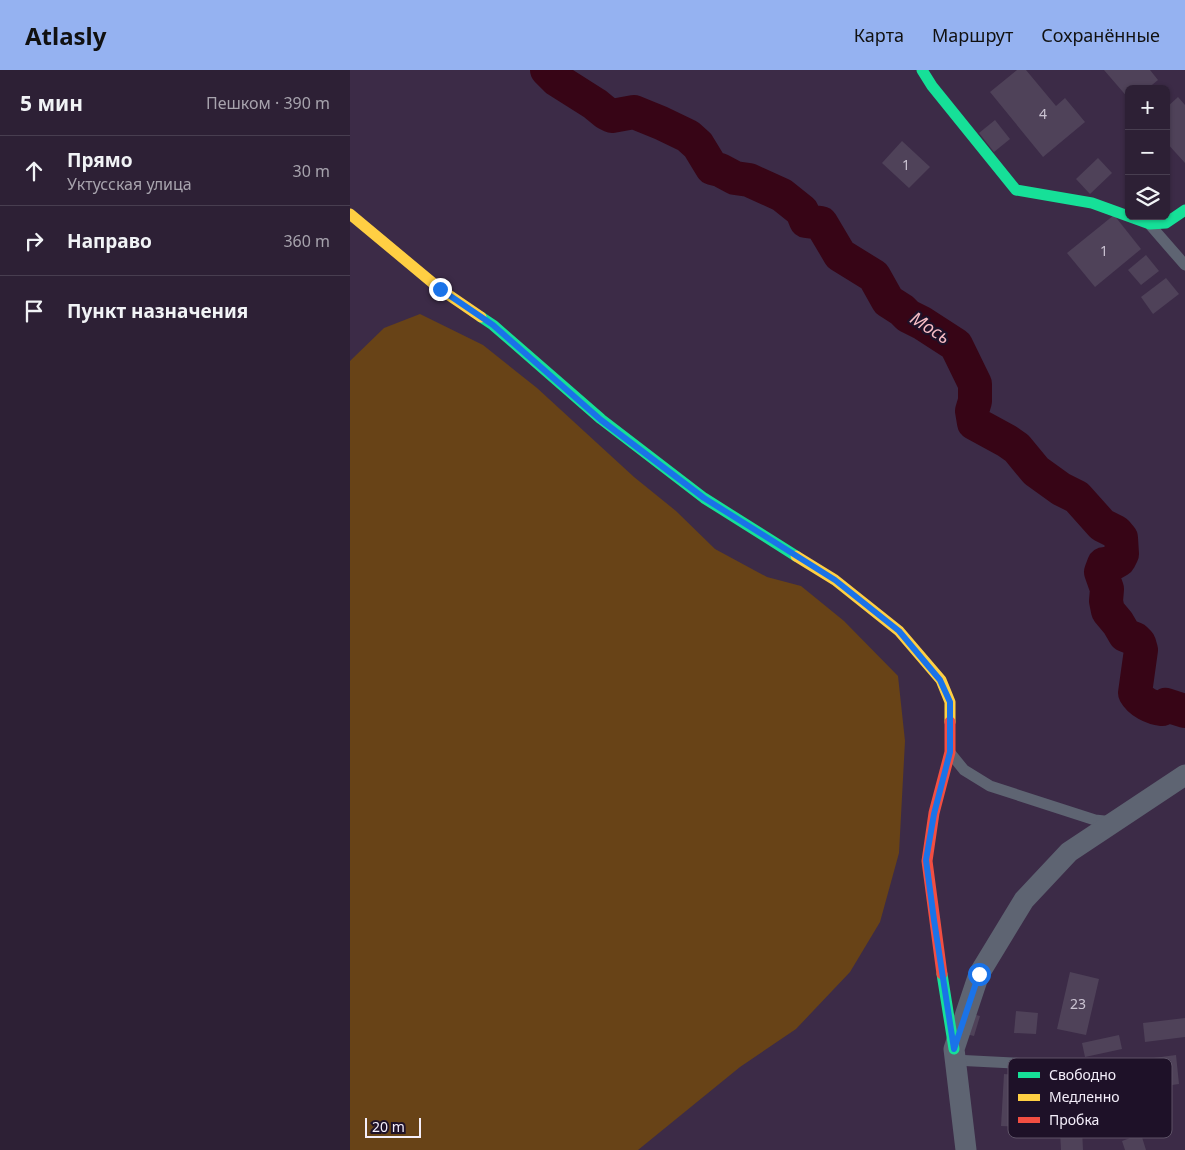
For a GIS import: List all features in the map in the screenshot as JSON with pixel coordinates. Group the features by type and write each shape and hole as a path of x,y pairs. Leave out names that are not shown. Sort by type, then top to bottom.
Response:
{"street":[{"path":"922,70 932,86 1016,190 1092,203 1150,224 1166,223 1185,210"},
{"path":"350,214 440,289 493,325 601,420 704,498 835,580 899,631 940,680 950,702 950,752 934,814 926,860 966,1150"},
{"path":"954,1054 979,974 1024,900 1069,852 1185,775"}],"lane":[{"path":"1150,224 1185,265"},
{"path":"950,752 964,770 990,786 1095,820 1114,823"},
{"path":"954,1054 1008,1060"}],"shaded area":[{"path":"420,314 483,345 537,388 634,477 676,511 715,549 767,577 801,586 844,621 898,676 905,741 899,853 880,922 850,972 796,1029 740,1067 638,1150 350,1150 350,361 384,328"}],"building":[{"path":"1017,70 1026,70 1056,106 1065,98 1085,122 1043,157 990,92"},
{"path":"1104,70 1150,70 1158,80 1152,85 1125,85 1125,94"},
{"path":"1178,97 1185,105 1185,163 1170,146 1170,104"},
{"path":"995,120 1010,139 994,152 979,133"},
{"path":"902,141 930,167 909,188 882,163"},
{"path":"1098,158 1112,173 1090,194 1076,179"},
{"path":"1114,215 1141,249 1095,287 1067,253"},
{"path":"1146,255 1159,271 1141,285 1128,270"},
{"path":"1166,278 1179,294 1153,314 1141,297"},
{"path":"1070,972 1099,979 1086,1035 1057,1029"},
{"path":"1016,1011 1038,1013 1036,1034 1014,1033"},
{"path":"968,1013 980,1016 974,1036 962,1033"},
{"path":"1185,1018 1185,1037 1145,1042 1143,1023"},
{"path":"1119,1035 1122,1049 1085,1057 1082,1043"},
{"path":"1176,1055 1179,1084 1172,1085 1172,1058 1154,1058"},
{"path":"1004,1074 1008,1074 1008,1126 1001,1126"},
{"path":"1060,1138 1082,1138 1083,1150 1061,1150"},
{"path":"1130,1138 1142,1138 1146,1150 1125,1150 1122,1141"}],"waterway":[{"name":"Мось","path":"547,70 557,80 606,113 612,116 634,112 661,123 688,136 698,145 712,168 735,178 749,180 782,195 802,211 806,221 821,223 840,255 874,276 888,301 908,316 956,345 975,384 975,401 972,411 974,423 1017,448 1036,471 1061,489 1077,497 1102,525 1116,532 1121,538 1122,554 1119,560 1112,564 1104,564 1101,572 1107,589 1106,601 1108,611 1125,635 1139,643 1141,650 1135,693 1143,702 1154,707 1162,709 1166,705 1185,711"}],"traffic: fast":[{"path":"922,70 932,86 1016,190 1092,203 1150,224 1166,223 1185,210"},
{"path":"481,317 493,325 601,419 704,498 796,556"},
{"path":"942,974 954,1049"}],"traffic: slow":[{"path":"350,214 440,289 481,317"},
{"path":"796,556 835,580 899,631 941,680 950,702 950,722"}],"traffic: jam":[{"path":"942,974 927,861 934,813 950,752 950,722"}],"route":[{"path":"440,289 493,325 601,420 704,498 835,580 899,631 940,680 950,702 950,752 934,814 926,860 954,1049 979,974"}]}
